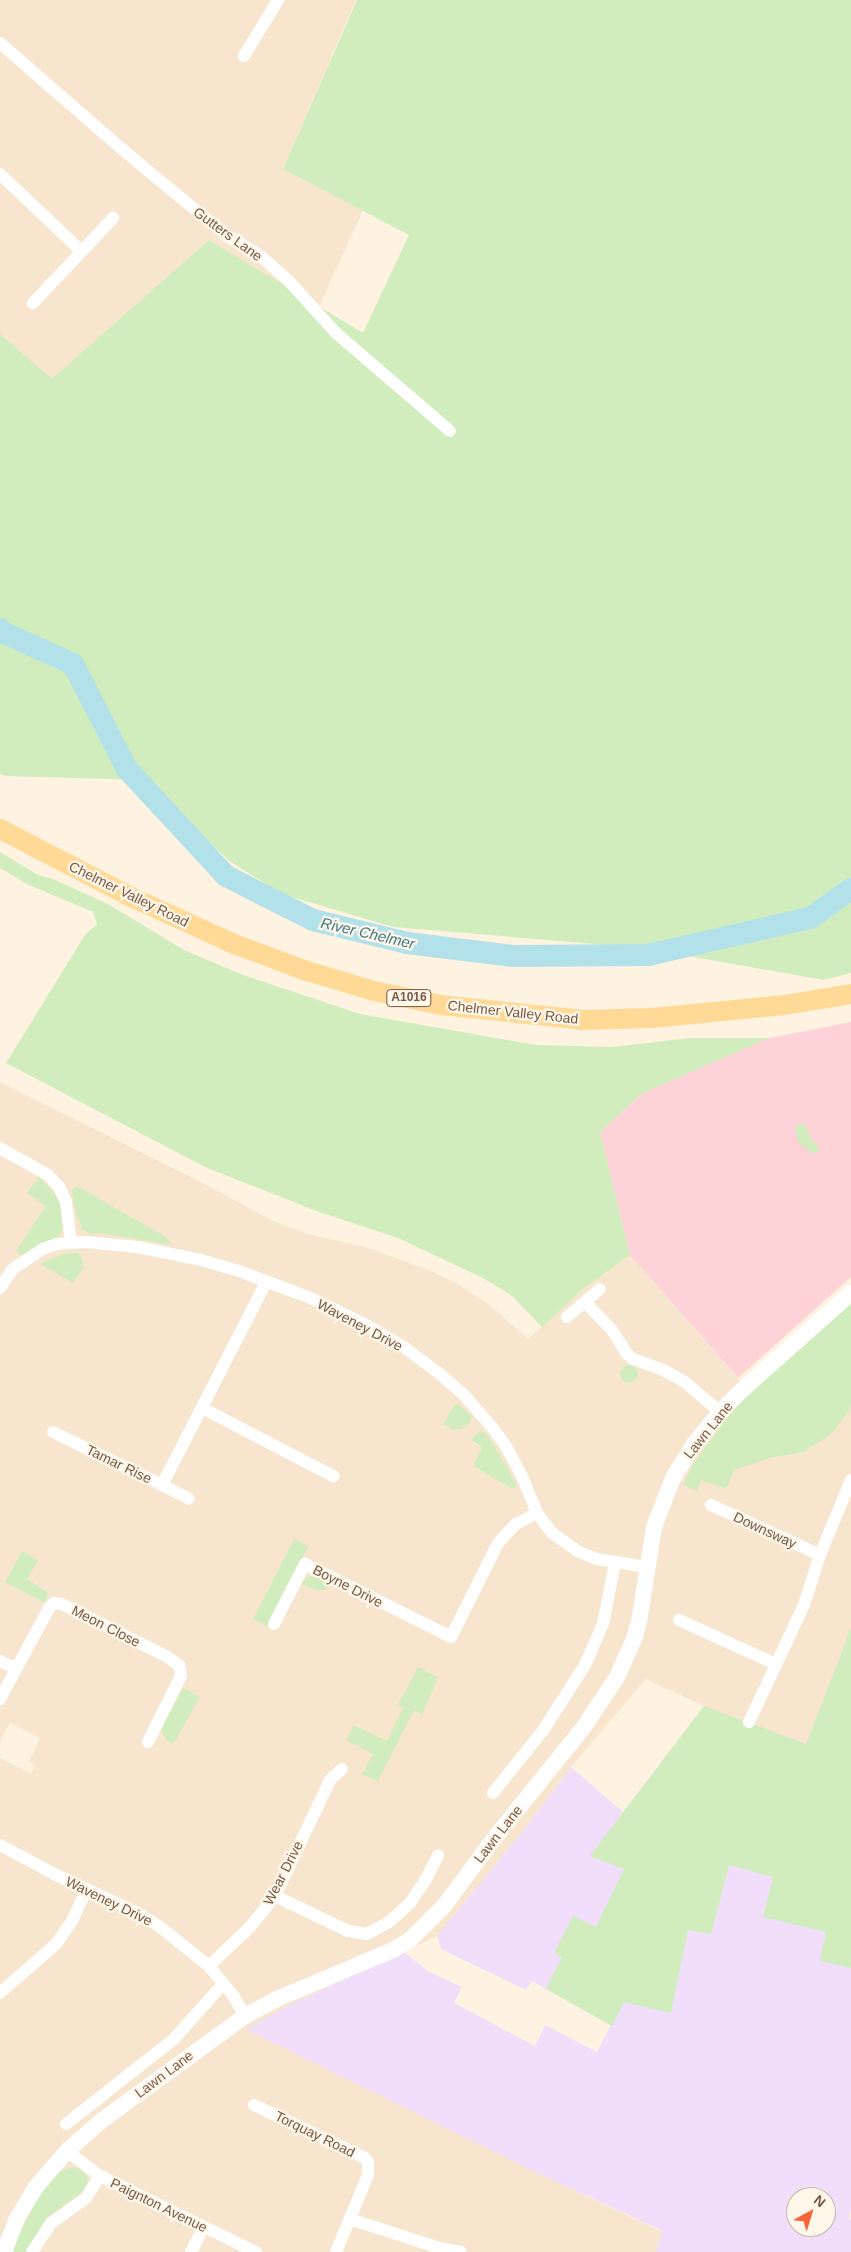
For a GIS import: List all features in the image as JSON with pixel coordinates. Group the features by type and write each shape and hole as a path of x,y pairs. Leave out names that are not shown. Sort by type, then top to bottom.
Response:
{"main road":[{"name":"Chelmer Valley Road","path":"0,829 131,897 234,944 304,970 374,990 441,1005 583,1020 652,1018 784,1005 851,994"}],"street":[{"path":"244,56 278,0"},
{"name":"Gutters Lane","path":"0,43 116,144 220,230 258,254 287,279 336,334 450,431"},
{"path":"0,174 81,251"},
{"path":"33,303 112,218"},
{"path":"0,1148 48,1174 59,1187 66,1202 71,1242"},
{"name":"Waveney Drive","path":"0,1288 13,1269 26,1259 50,1246 71,1242 137,1247 188,1256 267,1281 310,1298 368,1326 405,1348 452,1385 492,1427 521,1474 537,1513 552,1533 579,1552 615,1562 647,1567"},
{"name":"Tamar Rise","path":"53,1432 162,1485 267,1281"},
{"path":"567,1317 600,1289"},
{"name":"Lawn Lane","path":"4,2252 25,2203 50,2168 67,2151 122,2105 245,2016 279,1998 393,1950 411,1939 444,1906 496,1836 583,1728 617,1677 628,1654 639,1622 654,1527 673,1478 694,1444 720,1412 851,1293"},
{"path":"585,1302 612,1330 633,1360 663,1370 686,1383 720,1412"},
{"path":"202,1408 333,1476"},
{"path":"749,1722 804,1605 820,1555 851,1480"},
{"path":"162,1485 189,1499"},
{"name":"Downsway","path":"711,1505 820,1555"},
{"name":"Boyne Drive","path":"274,1624 305,1564 451,1637 498,1543 516,1524 537,1513"},
{"name":"Lawn Lane","path":"493,1793 544,1729 585,1664 603,1624 615,1562"},
{"name":"Meon Close","path":"0,1700 15,1668 54,1603 62,1604 166,1656 179,1665 181,1676 148,1742"},
{"path":"679,1620 776,1664"},
{"path":"0,1661 15,1668"},
{"name":"Wear Drive","path":"209,1966 250,1928 275,1896 330,1780 342,1770"},
{"name":"Waveney Drive","path":"0,1845 138,1913 160,1927 209,1966 234,1997 245,2016"},
{"path":"275,1896 348,1930 367,1934 389,1922 410,1903 425,1881 438,1855"},
{"path":"0,1993 56,1944 72,1921 87,1889"},
{"name":"Lawn Lane","path":"66,2124 174,2039 223,1984"},
{"name":"Torquay Road","path":"254,2105 365,2158 369,2168 368,2175 336,2252"},
{"name":"Paignton Avenue","path":"67,2151 100,2176 256,2252"},
{"path":"32,2252 51,2222 86,2198 100,2176"},
{"path":"350,2218 439,2248 461,2252"},
{"path":"191,2252 204,2227"}],"shaded area":[{"path":"0,0 356,0 283,169 363,210 319,307 209,240 52,380 0,334"},
{"path":"851,1022 851,1277 738,1378 630,1255 600,1132 643,1093 765,1039"},
{"path":"0,1082 197,1180 275,1222 309,1234 372,1249 431,1271 458,1284 491,1306 528,1339 583,1289 630,1255 750,1393 726,1418 692,1466 697,1490 701,1480 770,1458 803,1452 850,1410 851,1404 851,1628 806,1744 704,1706 646,1679 571,1767 523,1831 437,1936 286,2007 533,2171 663,2232 656,2252 0,2252 0,1758 31,1774 35,1765 29,1761 40,1738 10,1723 0,1742","holes":["473,1443 494,1445 516,1484 515,1488 512,1489 473,1466 482,1448"]},
{"path":"851,1628 851,2209 849,2218 851,2221 851,2252 656,2252 663,2231 533,2171 246,2029 286,2007 403,1951 429,1972 462,1987 454,2003 535,2046 545,2025 597,2052 611,2025 532,1981 526,1990 441,1949 437,1936 523,1831 571,1767 623,1812 704,1706 806,1744"}],"green space":[{"path":"357,0 851,0 851,973 824,980 643,948 393,927 282,894 228,860 146,780 5,776 0,774 0,334 52,379 209,240 363,333 409,235 283,169"},
{"path":"0,852 38,875 53,879 108,904 184,950 243,975 360,1014 536,1045 612,1047 690,1038 769,1038 643,1093 600,1132 630,1255 583,1289 542,1327 511,1295 483,1278 398,1238 319,1212 205,1167 6,1063 85,935 97,924 93,912 27,884 0,868"},
{"path":"799,1124 804,1124 806,1127 812,1140 819,1147 818,1153 812,1153 798,1142 795,1129"},
{"path":"39,1177 53,1191 60,1205 63,1229 58,1237 21,1255 16,1251 46,1206 27,1193"},
{"path":"77,1186 166,1237 173,1245 98,1233 91,1234 83,1230 76,1214 71,1190"},
{"path":"78,1253 82,1258 83,1268 73,1283 40,1264 63,1254"},
{"path":"851,1300 851,1404 850,1410 830,1435 803,1452 770,1458 734,1470 726,1489 701,1480 697,1491 683,1485 692,1466 726,1418 750,1393"},
{"path":"629,1365 635,1368 638,1374 635,1380 629,1383 623,1380 620,1374 623,1368"},
{"path":"454,1405 460,1405 472,1417 469,1424 461,1429 452,1429 444,1424"},
{"path":"479,1431 484,1432 494,1445 516,1484 515,1488 512,1489 473,1466 482,1448 471,1439"},
{"path":"294,1539 308,1546 267,1626 253,1619"},
{"path":"22,1551 38,1560 27,1579 48,1593 45,1603 5,1582"},
{"path":"315,1576 329,1584 326,1590 317,1590 300,1584 307,1577"},
{"path":"851,1628 851,1968 820,1961 826,1932 763,1917 773,1877 729,1865 711,1934 688,1930 671,2013 624,2002 612,2026 546,1989 562,1957 554,1953 573,1916 596,1927 624,1869 590,1856 704,1706 806,1744"},
{"path":"418,1667 438,1677 422,1715 414,1710 378,1781 362,1774 373,1754 346,1740 354,1725 387,1741 403,1708 398,1705"},
{"path":"183,1688 200,1697 173,1744 166,1740 161,1729"},
{"path":"73,2167 80,2169 87,2176 88,2183 83,2191 48,2217 26,2252 11,2252 36,2200 58,2172"}],"waterway":[{"name":"River Chelmer","path":"0,629 2,632 73,664 127,769 226,876 313,920 407,943 513,956 648,955 810,918 851,889"}]}
